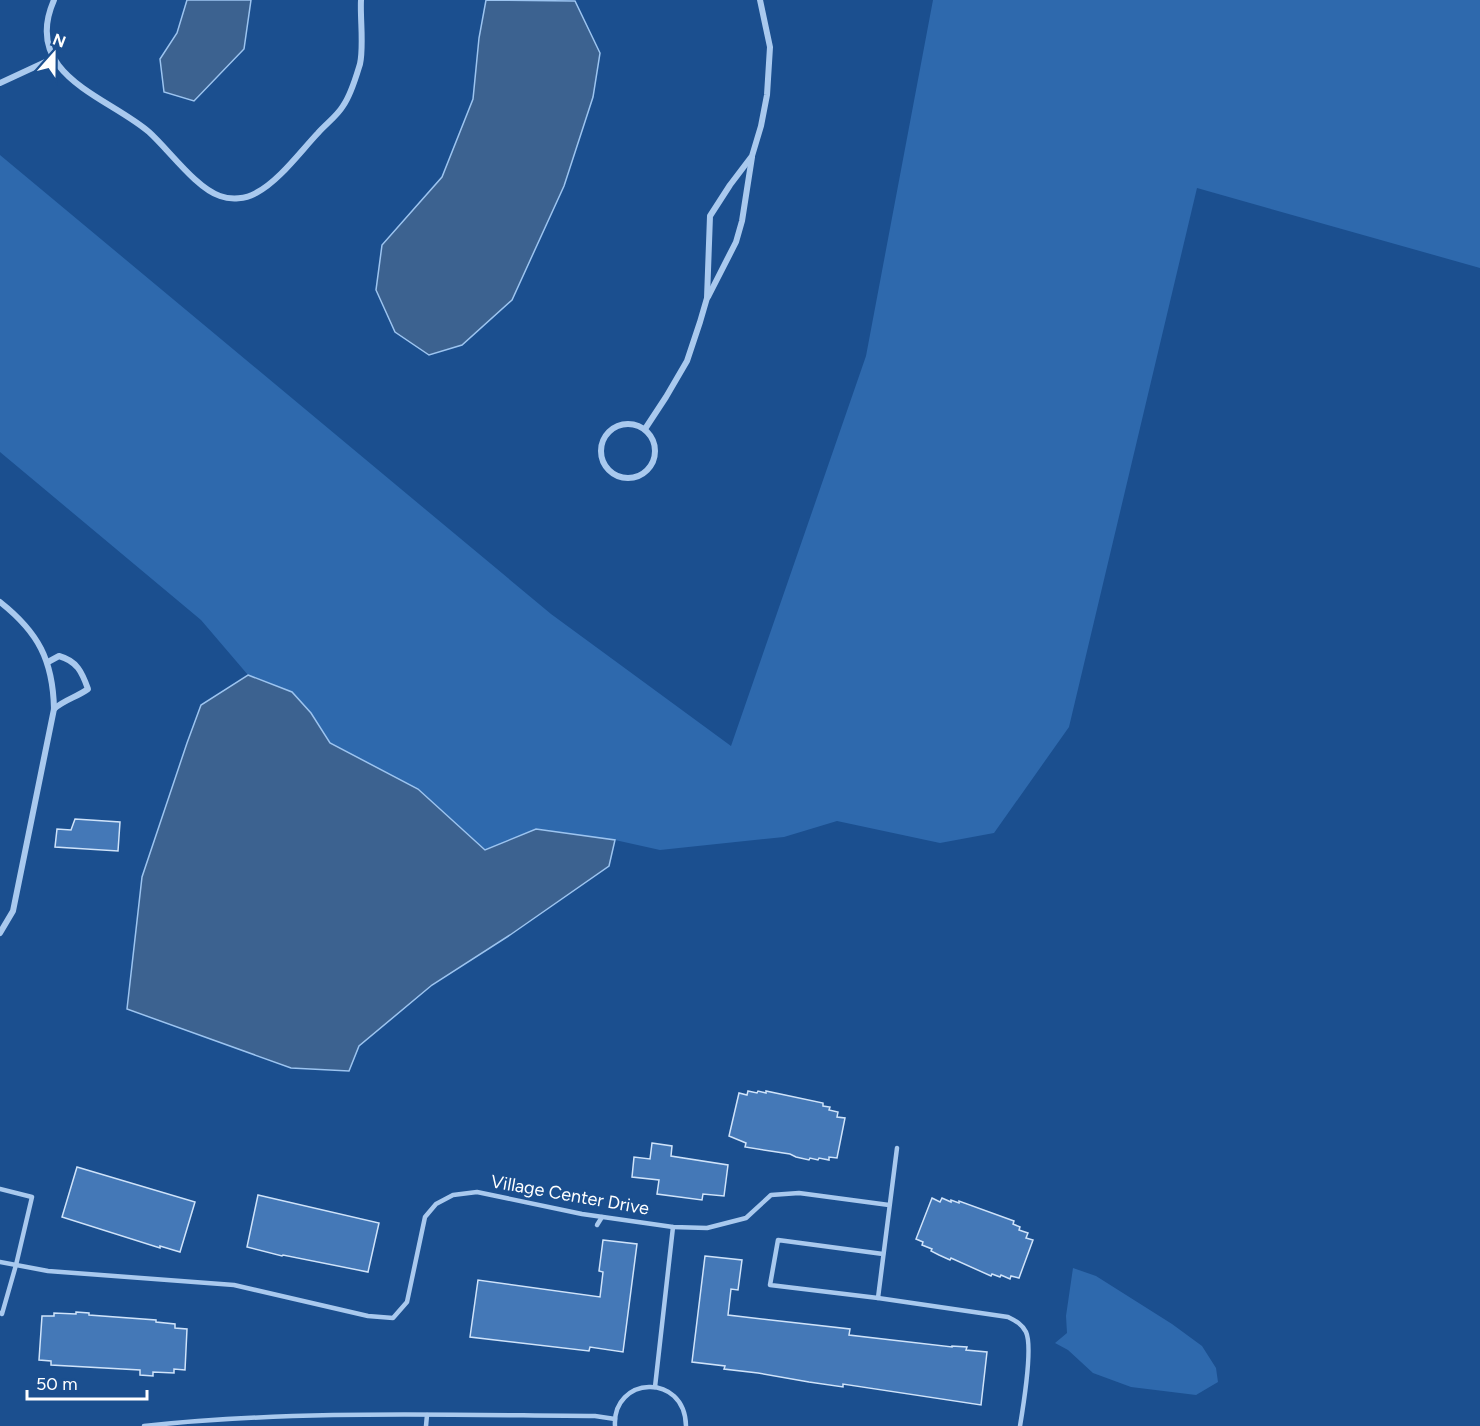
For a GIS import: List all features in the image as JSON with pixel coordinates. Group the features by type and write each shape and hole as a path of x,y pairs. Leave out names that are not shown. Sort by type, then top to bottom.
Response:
{"street":[{"path":"54,0 48,13 47,32 54,58 63,73 79,87 131,117 152,134 207,189 220,196 234,198 247,197 270,183 343,106 360,61 361,0"},
{"path":"645,429 687,361 707,298 736,242 744,212 752,156 767,95 770,47 760,0"},
{"path":"0,83 54,58"},
{"path":"707,298 710,216 752,156"},
{"path":"627,423 636,424 645,429 651,435 656,452 649,469 642,475 625,478 609,470 600,454 604,437 618,425 627,423"},
{"path":"0,602 30,629 48,662 54,687 54,709 13,911 0,933"},
{"path":"48,662 59,656 72,660 83,675 88,689 77,698 60,704 54,709"}],"lane":[{"path":"878,1298 897,1148"},
{"path":"0,1189 32,1197 16,1265 2,1314 0,1313"},
{"name":"Village Center Drive","path":"0,1262 48,1271 234,1285 368,1316 393,1318 406,1302 424,1217 436,1204 453,1195 477,1192 602,1217 673,1227 707,1228 746,1218 771,1195 799,1193 889,1205"},
{"path":"597,1225 602,1217"},
{"path":"655,1387 673,1227"},
{"path":"883,1254 778,1240 770,1285 1008,1317 1020,1323 1027,1333 1029,1349 1020,1424"},
{"path":"615,1426 617,1408 624,1398 644,1387 655,1387 675,1396 682,1405 686,1416 686,1426"},
{"path":"144,1426 182,1422 427,1415 595,1416 615,1419"},
{"path":"426,1426 427,1415"}],"shaded area":[{"path":"187,0 251,0 244,49 194,101 164,92 160,59 177,33"},
{"path":"486,0 575,1 600,53 593,97 564,186 512,300 462,345 429,355 395,332 376,290 382,245 442,177 473,99 479,38"},
{"path":"933,0 1480,0 1480,268 1197,188 1069,727 994,833 940,843 837,821 784,837 660,850 615,840 536,829 485,850 418,789 330,743 311,713 292,692 248,675 201,620 0,452 0,155 551,614 731,746 866,356"},
{"path":"248,675 292,692 311,713 330,743 418,789 485,850 536,829 615,840 609,866 510,935 432,985 359,1046 349,1071 291,1068 127,1009 142,877 187,743 201,705"},
{"path":"1073,1268 1096,1276 1172,1324 1202,1346 1216,1368 1218,1382 1196,1395 1131,1387 1093,1373 1068,1350 1055,1343 1067,1333 1066,1316"}],"building":[{"path":"75,819 120,822 118,851 55,847 57,829 71,830"},
{"path":"748,1091 766,1093 766,1091 823,1103 823,1106 830,1107 829,1110 838,1112 837,1117 845,1118 837,1158 829,1157 829,1160 819,1158 818,1160 810,1158 809,1160 790,1154 745,1147 746,1143 729,1136 739,1093 747,1095"},
{"path":"652,1143 672,1146 671,1156 728,1165 724,1196 703,1194 702,1200 657,1194 659,1180 632,1177 634,1157 650,1159"},
{"path":"77,1167 195,1202 180,1252 160,1246 160,1248 62,1217"},
{"path":"258,1195 379,1223 368,1272 247,1247"},
{"path":"932,1198 940,1202 942,1198 951,1202 951,1200 959,1203 959,1201 1014,1221 1013,1224 1020,1227 1019,1230 1028,1233 1026,1238 1033,1240 1019,1278 1011,1276 1010,1279 992,1274 991,1276 951,1258 950,1260 922,1245 923,1242 916,1239"},
{"path":"603,1240 637,1244 623,1352 590,1347 589,1351 470,1337 478,1280 600,1297 603,1272 599,1271"},
{"path":"705,1256 742,1260 738,1290 731,1289 728,1315 850,1329 849,1335 967,1347 966,1350 987,1352 981,1405 843,1384 843,1387 809,1382 692,1362"},
{"path":"76,1312 156,1320 156,1322 175,1324 175,1328 187,1329 185,1370 174,1369 174,1373 153,1372 153,1376 140,1375 140,1370 51,1365 51,1361 39,1360 42,1316 54,1316 54,1313 76,1314"}]}
